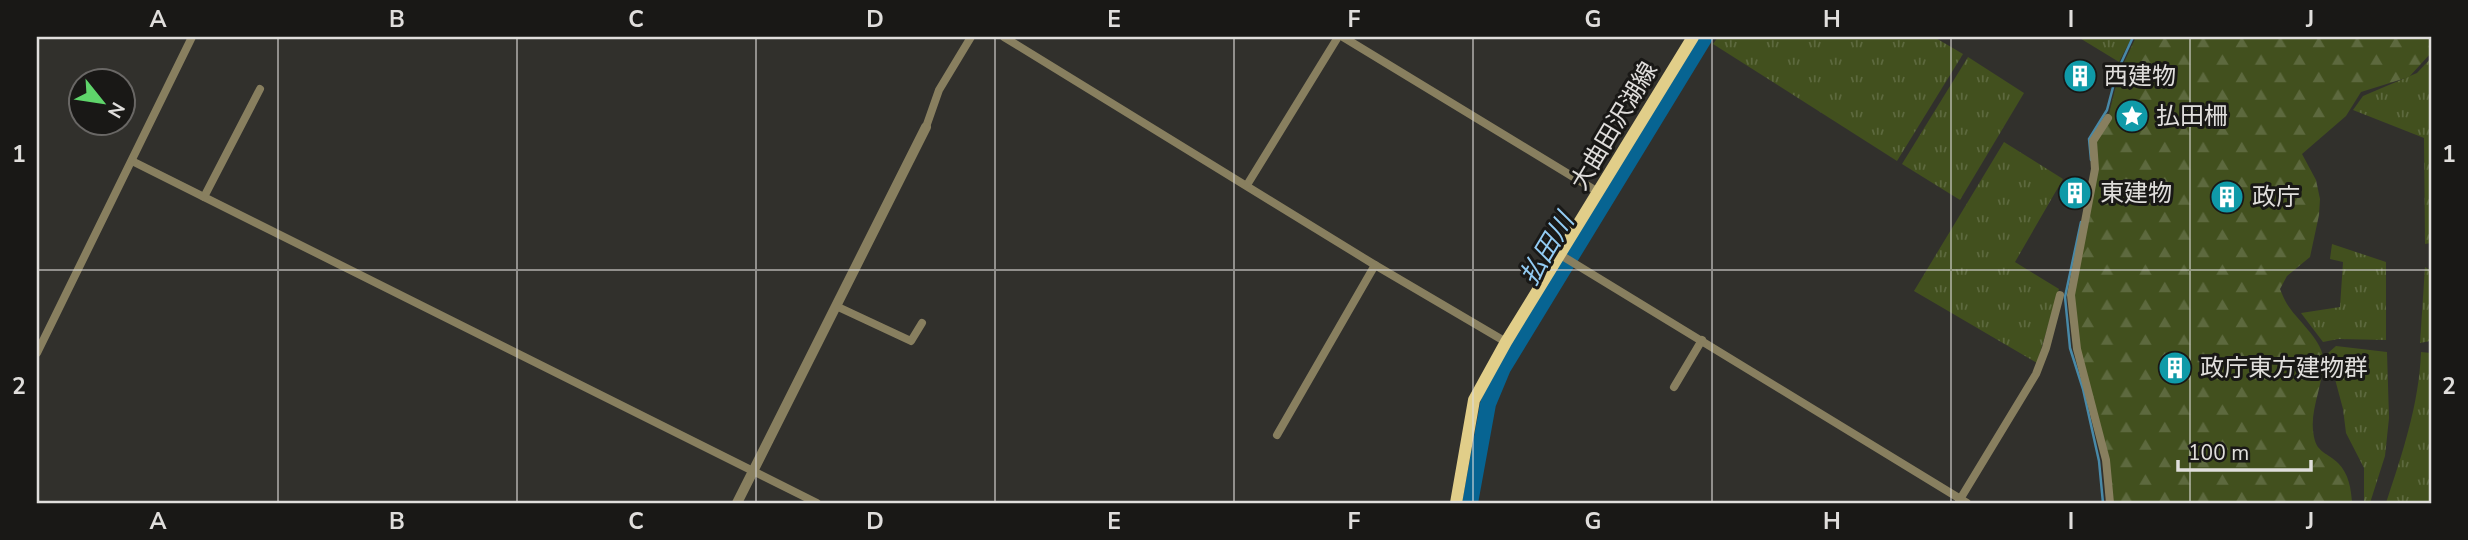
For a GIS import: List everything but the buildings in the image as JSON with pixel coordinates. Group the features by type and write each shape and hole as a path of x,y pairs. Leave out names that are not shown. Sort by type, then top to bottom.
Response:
{"main road":[{"name":"大曲田沢湖線","path":"1456,503 1474,400 1506,341 1693,37"}],"street":[{"path":"37,352 192,37"},
{"path":"737,503 926,127 939,90 971,37"},
{"path":"1004,37 1375,265 1506,341"},
{"path":"1247,185 1341,37 1598,192"},
{"path":"204,197 260,89"},
{"path":"2108,118 2093,141 2095,169 2071,295 2077,349 2106,460 2110,503"},
{"path":"132,161 817,503"},
{"path":"1559,254 1962,502 2036,374 2060,295"},
{"path":"1277,435 1375,265"},
{"path":"836,306 911,341 922,323"},
{"path":"1674,387 1702,340"}],"green space":[{"path":"1718,37 1934,37 1963,54 1897,161 1713,44"},
{"path":"2078,37 2132,37 2119,62"},
{"path":"2136,37 2431,37 2431,53 2409,77 2361,92 2346,116 2302,154 2316,180 2320,199 2319,215 2310,257 2287,276 2280,289 2291,310 2321,350 2322,377 2313,417 2315,442 2320,450 2338,463 2345,472 2352,503 2110,503 2106,460 2077,349 2071,295 2095,169 2093,141 2108,118 2119,73"},
{"path":"1968,57 2024,93 1960,200 1902,164"},
{"path":"2431,58 2431,243 2425,244 2424,138 2353,110 2363,96 2417,73"},
{"path":"2004,142 2063,179 2015,262 2059,289 2037,363 1914,291"},
{"path":"2332,244 2386,262 2386,340 2338,339 2323,342 2301,313 2340,307 2343,262 2330,259"},
{"path":"2425,267 2431,271 2431,336 2430,341 2420,343"},
{"path":"2336,346 2387,352 2389,418 2385,456 2370,503 2364,503 2364,468 2346,433 2343,409 2328,353"},
{"path":"2421,352 2431,353 2431,503 2386,503 2413,410"}],"waterway":[{"name":"払田川","path":"1470,503 1488,404 1503,368 1705,37"},
{"path":"2091,160 2089,139 2107,110 2117,72 2133,37"},
{"path":"2081,222 2065,297 2070,348 2083,389 2099,461 2103,503"}],"place":[{"name":"西建物","path":"2080,76"},
{"name":"払田柵","path":"2132,116"},
{"name":"東建物","path":"2075,193"},
{"name":"政庁","path":"2227,197"},
{"name":"政庁東方建物群","path":"2175,368"}]}
